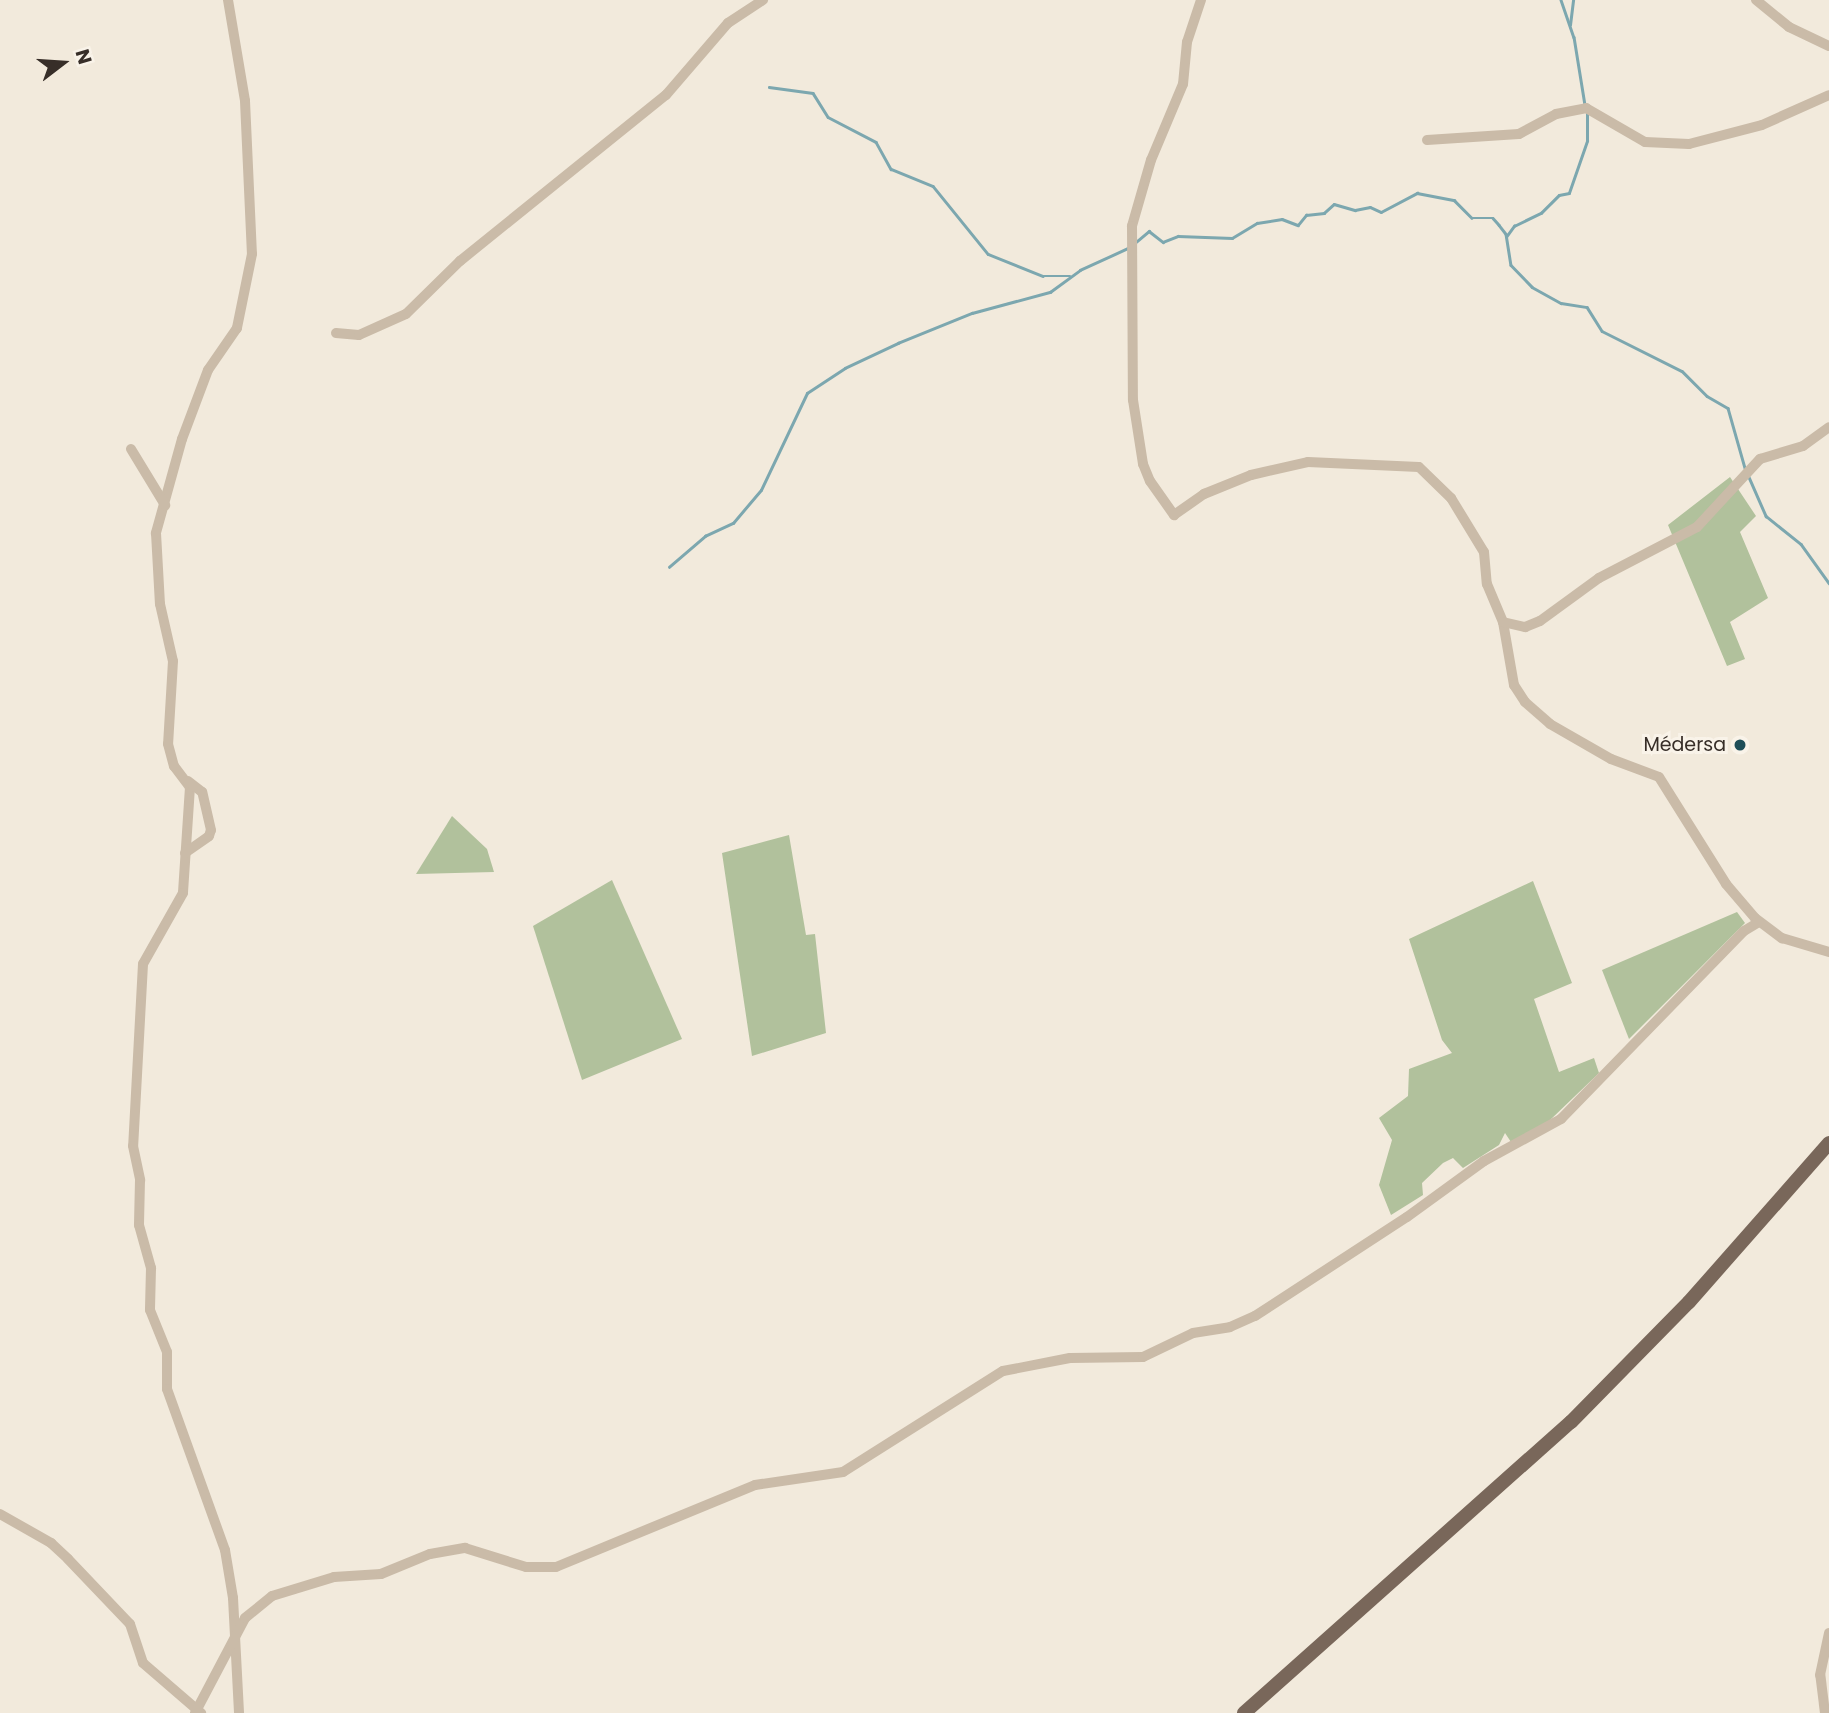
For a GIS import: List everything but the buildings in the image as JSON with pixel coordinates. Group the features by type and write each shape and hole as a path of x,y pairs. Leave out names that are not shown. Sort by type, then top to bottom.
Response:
{"main road":[{"path":"1244,1713 1571,1422 1699,1291 1829,1143"}],"street":[{"path":"186,853 209,836 211,830 202,792 174,766 168,744 173,661 155,554 182,439 208,370 237,328 252,254 245,101 228,0"},
{"path":"336,333 359,335 406,314 460,261 666,95 729,23 763,0"},
{"path":"1201,0 1187,42 1183,84 1151,160 1132,226 1133,400 1143,464 1150,481 1174,515 1204,494 1295,464 1324,461 1419,467 1451,498 1475,534 1483,552 1488,584 1503,622 1514,685 1525,702 1550,724 1611,759 1659,777 1726,884 1759,922 1782,938 1829,953"},
{"path":"1756,0 1789,27 1829,46"},
{"path":"1427,140 1519,134 1547,118 1586,108 1646,142 1689,144 1762,125 1829,95"},
{"path":"1503,622 1525,627 1540,621 1599,578 1697,527 1760,459 1803,446 1829,427"},
{"path":"131,449 165,505"},
{"path":"188,781 186,853 179,905 143,964 133,1146 139,1181 139,1225 151,1268 151,1319 167,1352 167,1389 183,1440 225,1550 235,1639 239,1713"},
{"path":"0,1514 51,1543 68,1559 130,1624 143,1663 198,1712 245,1618 262,1602 285,1592 334,1577 381,1574 430,1554 464,1548 527,1567 556,1567 755,1485 843,1472 1003,1371 1070,1358 1143,1357 1193,1333 1230,1327 1255,1316 1407,1217 1484,1161 1561,1119 1744,931 1759,922"},
{"path":"1825,1713 1821,1675 1829,1633"}],"green space":[{"path":"1730,477 1756,516 1740,532 1768,598 1730,622 1745,659 1727,666 1668,525"},
{"path":"452,816 487,849 494,872 416,874"},
{"path":"789,835 806,935 815,934 826,1033 752,1056 722,853"},
{"path":"612,880 682,1039 582,1080 533,926"},
{"path":"1533,881 1572,983 1534,999 1559,1072 1594,1058 1599,1073 1548,1122 1511,1142 1505,1133 1499,1145 1463,1168 1453,1158 1443,1163 1422,1183 1423,1195 1391,1215 1379,1185 1392,1140 1379,1118 1408,1096 1409,1069 1452,1053 1442,1040 1409,939"},
{"path":"1737,912 1745,923 1629,1039 1602,970"}],"waterway":[{"path":"1561,0 1574,37 1585,105"},
{"path":"1570,25 1573,0"},
{"path":"769,87 813,93 828,117 876,142 891,169 933,186 988,254 1043,276 1070,276"},
{"path":"1506,237 1514,226 1541,213 1559,195 1569,193 1587,141 1587,112"},
{"path":"1136,242 1149,231 1163,242 1178,236 1232,238 1257,223 1282,219 1298,225 1306,215 1324,213 1334,204 1355,210 1370,207 1381,212 1417,193 1454,200 1472,218 1493,218 1506,234 1511,265 1532,287 1561,303 1587,307 1602,331 1682,371 1707,396 1728,408 1745,468"},
{"path":"669,567 705,536 733,523 761,490 807,393 845,368 898,343 972,313 1050,292 1080,270 1128,248"},
{"path":"1749,477 1766,516 1801,544 1829,583"}],"place":[{"name":"Médersa","path":"1740,745"}]}
